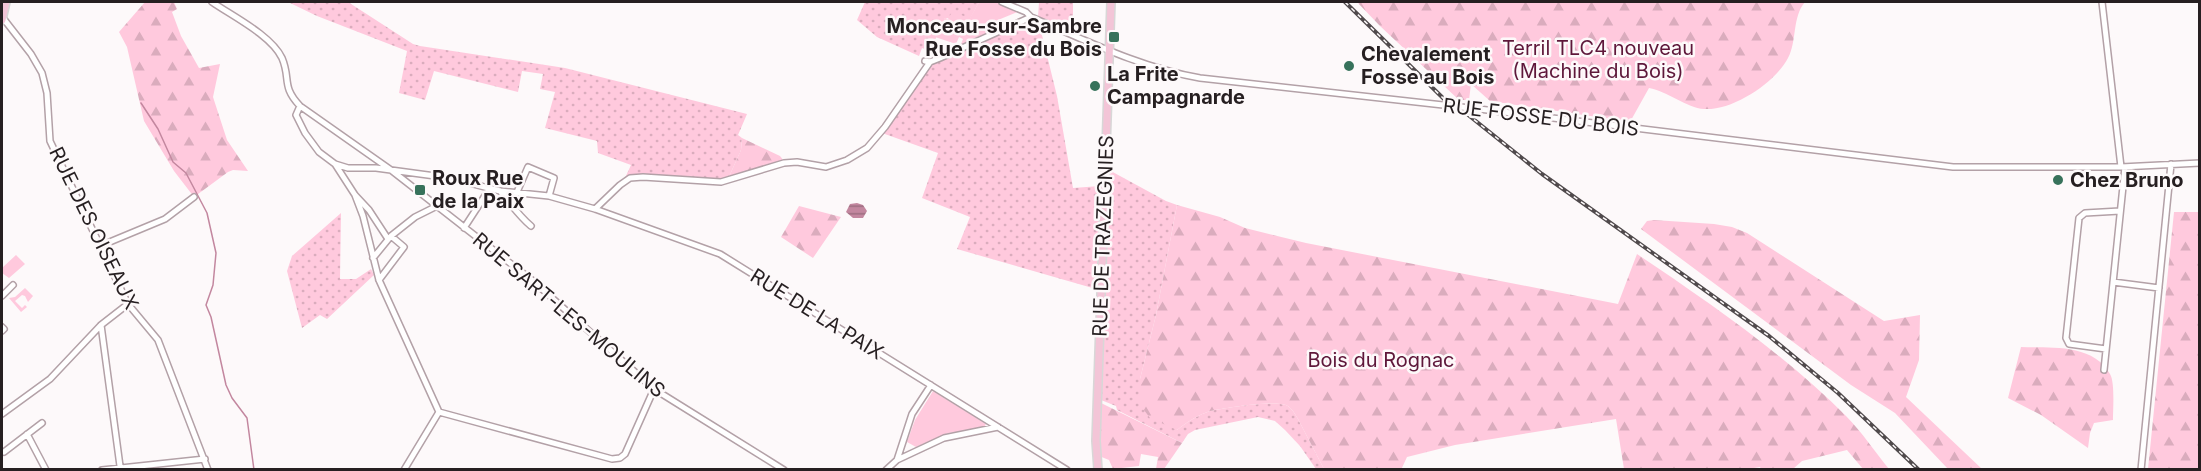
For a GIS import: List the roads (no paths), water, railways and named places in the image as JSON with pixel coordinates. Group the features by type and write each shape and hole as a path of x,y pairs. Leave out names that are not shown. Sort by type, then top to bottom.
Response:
{"main road":[{"path":"2,19 6,2"},
{"name":"RUE DE TRAZEGNIES","path":"1098,470 1096,445 1111,2"}],"street":[{"path":"212,2 274,47 282,58 291,96 300,106 296,116 305,133 318,152 335,164 355,195 390,238 404,247 379,280"},
{"name":"RUE FOSSE DU BOIS","path":"1002,2 1026,12 1031,17 1110,50 1170,71 1200,78 1479,109 1953,167 2123,167 2199,163"},
{"path":"2102,2 2123,167 2104,370"},
{"path":"595,209 630,178 722,182 784,163 797,162 826,167 847,160 867,148 885,127 928,61 1031,17"},
{"name":"RUE DES OISEAUX","path":"2,19 31,54 42,74 47,93 51,141 128,304 158,340 208,470"},
{"name":"RUE SART-LES-MOULINS","path":"300,106 391,170 533,281 654,389 784,470"},
{"name":"RUE DE LA PAIX","path":"335,164 348,168 376,168 450,178 500,191 549,196 595,209 720,254 1066,469"},
{"path":"2141,470 2171,164"},
{"path":"517,192 528,167 554,178 549,196"},
{"path":"464,228 490,188"},
{"path":"500,191 516,208 521,218 531,226"},
{"path":"355,195 363,216 379,280 439,412"},
{"path":"100,246 165,219 194,197"},
{"path":"373,258 390,238 416,217 437,206"},
{"path":"2106,349 2069,344 2066,338 2079,218 2085,213 2120,211"},
{"path":"2113,282 2159,288"},
{"path":"2,296 13,285"},
{"path":"2,414 50,379 101,325 128,304"},
{"path":"101,325 120,466"},
{"path":"897,460 912,414 931,385"},
{"path":"439,412 612,459 620,458 625,454 654,389"},
{"path":"404,470 439,412"},
{"path":"4,452 42,423"},
{"path":"887,469 897,460 944,438 998,427"},
{"path":"27,434 46,470"},
{"path":"102,470 120,466 205,459"}],"waterway":[{"path":"141,103 158,129 173,162 186,173 207,213 216,253 213,285 206,305 211,317 226,385 232,398 247,418 254,470"}],"railway":[{"path":"1345,2 1445,100"},
{"path":"1467,114 1542,174 1769,336 1838,393 1919,470"}],"place":[{"name":"Monceau-sur-Sambre Rue Fosse du Bois","path":"1114,37"},
{"name":"Chevalement Fosse au Bois","path":"1349,66"},
{"name":"La Frite Campagnarde","path":"1095,86"},
{"name":"Chez Bruno","path":"2058,180"},
{"name":"Roux Rue de la Paix","path":"420,190"}],"park label":[{"name":"Terril TLC4 nouveau (Machine du Bois)","path":"1598,60"},
{"name":"Bois du Rognac","path":"1381,360"}]}
